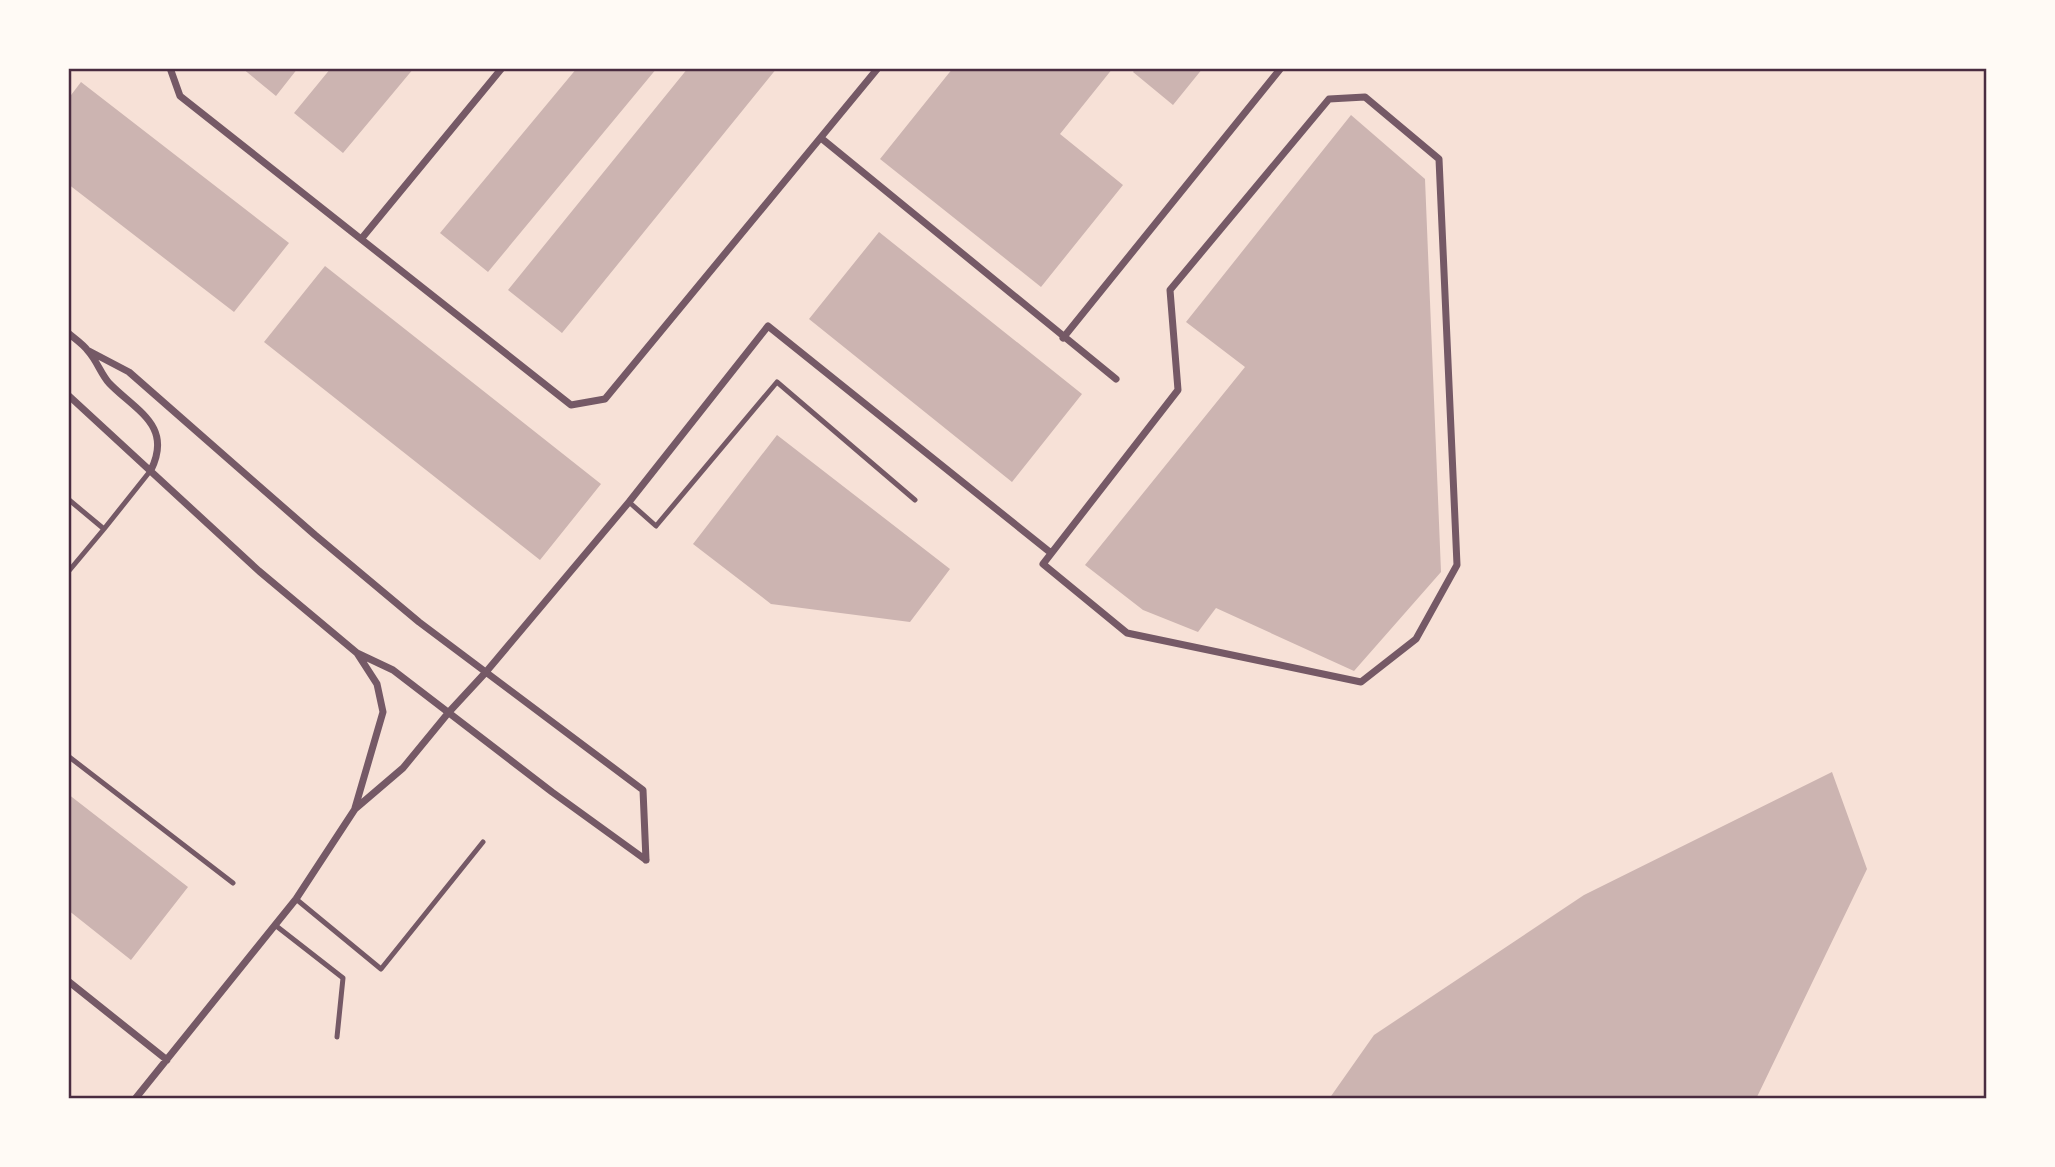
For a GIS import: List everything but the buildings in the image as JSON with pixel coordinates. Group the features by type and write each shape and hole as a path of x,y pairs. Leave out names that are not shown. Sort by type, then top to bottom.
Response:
{"street":[{"path":"170,68 180,96 571,405 605,399 878,68"},
{"path":"362,238 502,68"},
{"path":"1063,338 1281,68"},
{"path":"1365,97 1438,159 1457,565 1416,639 1361,682 1127,633 1043,564 1051,553 1178,390 1170,290 1329,99 1365,97"},
{"path":"821,138 1116,379"},
{"path":"135,1099 296,899 355,809 403,768 449,712 486,673 629,502 768,327 1051,553"},
{"path":"68,333 89,351 128,372 419,622 643,790 646,860 393,670 357,653 259,571 68,395"},
{"path":"89,351 108,381 147,415 154,428 158,442 157,457 151,470"},
{"path":"355,809 383,712 377,684 357,653"},
{"path":"68,981 167,1060"}],"lane":[{"path":"629,502 656,526 777,382 915,500"},
{"path":"68,572 151,470"},
{"path":"68,499 104,528"},
{"path":"68,756 233,883"},
{"path":"296,899 381,969 483,842"},
{"path":"275,925 342,978 337,1037"}]}
